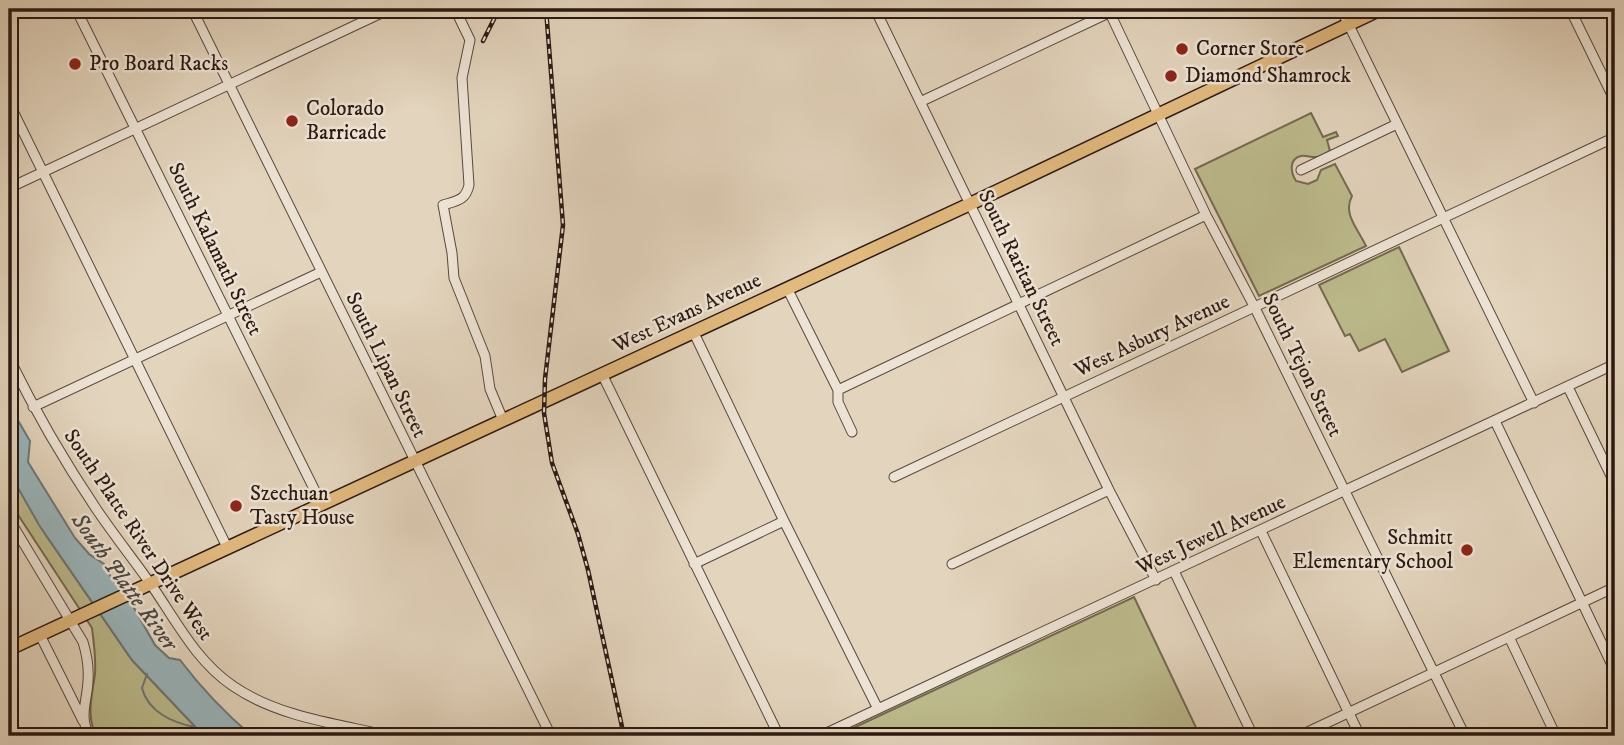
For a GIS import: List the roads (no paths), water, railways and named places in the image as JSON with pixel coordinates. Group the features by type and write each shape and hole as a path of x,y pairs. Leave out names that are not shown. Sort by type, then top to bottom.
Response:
{"main road":[{"name":"West Evans Avenue","path":"9,649 970,204 1381,9"}],"street":[{"name":"South Kalamath Street","path":"76,9 322,505"},
{"name":"South Lipan Street","path":"192,9 551,736"},
{"path":"9,188 390,9"},
{"path":"455,9 470,40 462,78 469,185 467,195 461,200 443,205 454,278 485,356 490,390 503,420"},
{"name":"South Raritan Street","path":"875,9 1109,490 1156,580"},
{"path":"1341,9 1534,403"},
{"path":"1570,9 1615,101"},
{"path":"920,102 1112,10"},
{"name":"South Tejon Street","path":"1112,10 1206,215 1255,308 1465,736"},
{"path":"9,103 228,549"},
{"path":"1301,170 1397,124"},
{"name":"West Asbury Avenue","path":"894,477 1615,137"},
{"path":"838,390 1206,215"},
{"path":"33,407 321,272"},
{"path":"786,288 838,390 838,402 852,432"},
{"path":"693,331 784,522 878,709"},
{"name":"South Platte River Drive West","path":"9,358 33,407 98,512 146,587 198,655 233,687 278,709 390,736"},
{"name":"West Jewell Avenue","path":"820,736 1615,364"},
{"path":"602,374 779,736"},
{"path":"1568,387 1615,484"},
{"path":"1495,421 1615,671"},
{"path":"952,564 1109,490"},
{"path":"9,519 77,619 88,659 83,721"},
{"path":"694,564 784,522"},
{"path":"1261,531 1360,736"},
{"path":"1174,571 1253,736"},
{"path":"1300,736 1510,639 1615,587"},
{"path":"40,635 89,736"},
{"path":"1510,639 1556,736"},
{"path":"68,693 86,699"}],"water":[{"path":"9,405 30,441 28,462 75,538 89,554 104,564 111,577 121,585 155,645 169,658 180,660 214,700 252,736 204,736 132,660 39,525 9,472"}],"waterway":[{"path":"147,674 142,688 150,704 162,715 195,727"}],"railway":[{"path":"483,41 499,9"},
{"path":"546,9 563,225 545,379 544,413 552,463 588,570 624,736"}],"place":[{"name":"Corner Store","path":"1182,49"},
{"name":"Pro Board Racks","path":"75,64"},
{"name":"Diamond Shamrock","path":"1171,76"},
{"name":"Colorado Barricade","path":"292,121"},
{"name":"Szechuan Tasty House","path":"236,506"},
{"name":"Schmitt Elementary School","path":"1467,550"}],"water label":[{"name":"South Platte River","path":"124,582"}]}
